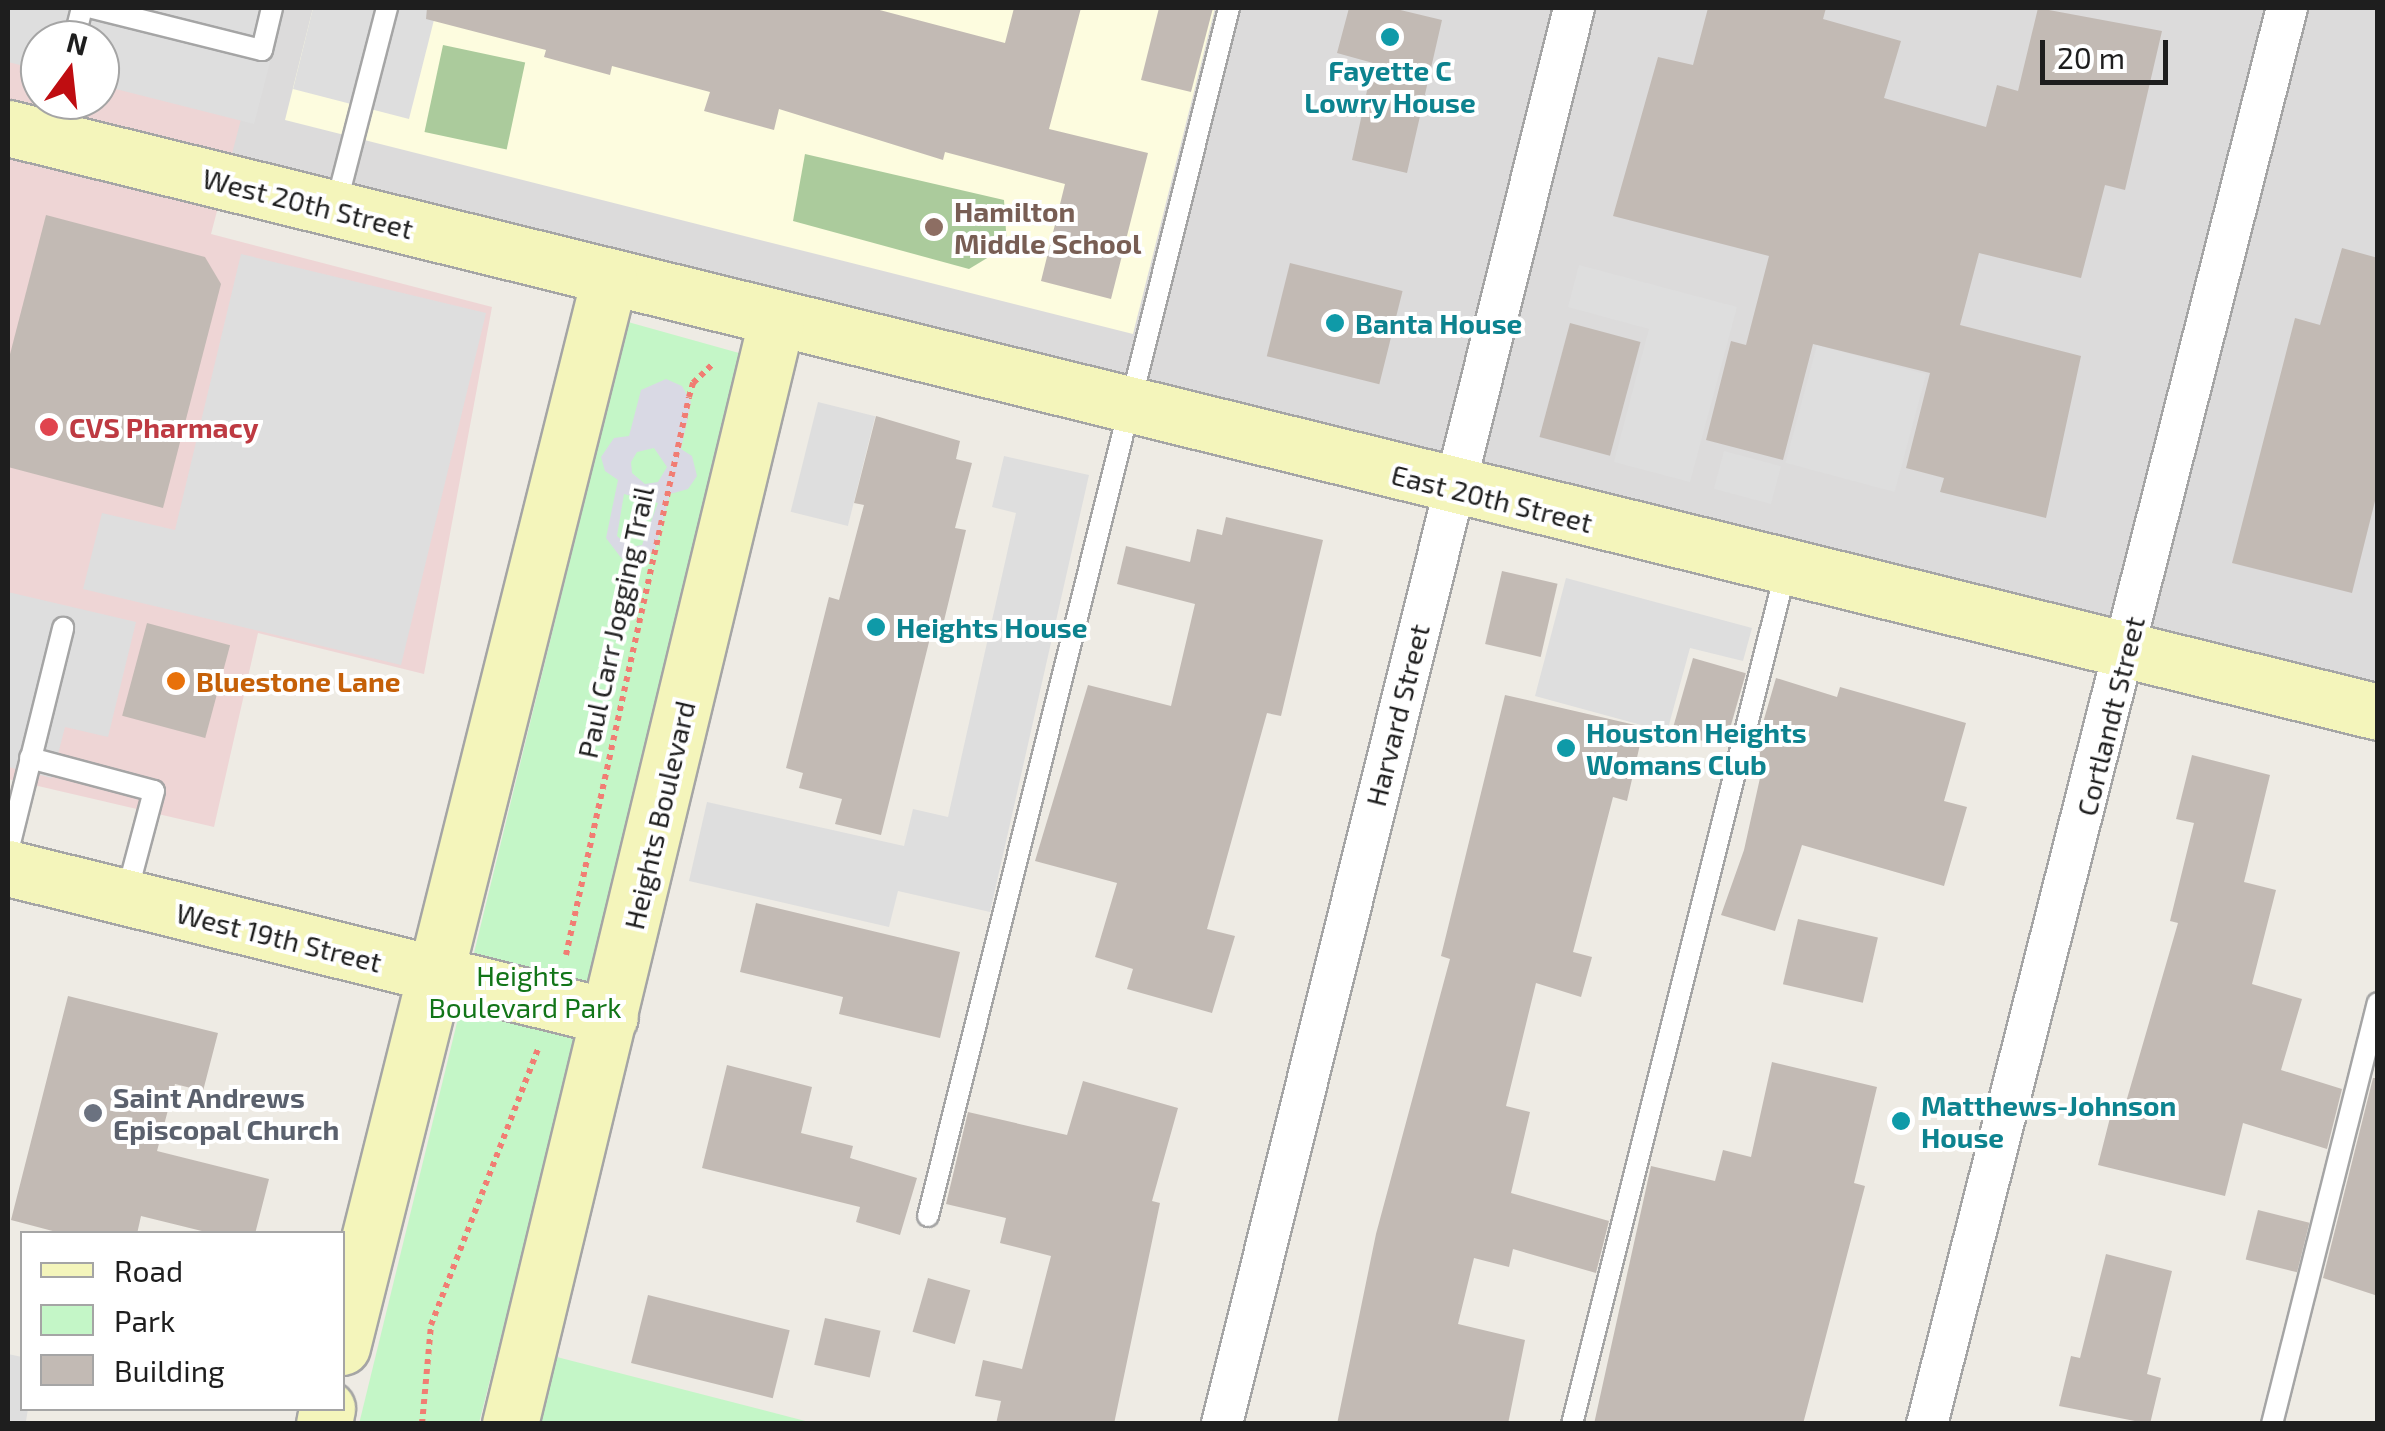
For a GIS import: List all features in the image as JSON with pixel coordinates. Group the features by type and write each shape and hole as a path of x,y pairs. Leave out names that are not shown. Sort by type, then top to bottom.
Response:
{"main road":[{"name":"West 20th Street","path":"40,122 335,210 609,279"},
{"name":"East 20th Street","path":"609,279 1452,489 2128,648 2378,712"},
{"path":"345,1336 609,279"},
{"name":"Heights Boulevard","path":"510,1424 610,1016 752,316"},
{"name":"West 19th Street","path":"8,868 435,977 610,1016"}],"street":[{"name":"Harvard Street","path":"1222,1424 1574,8"},
{"name":"Cortlandt Street","path":"1927,1424 2128,648 2287,8"}],"lane":[{"path":"93,8 262,50 272,8"},
{"path":"335,210 386,8"},
{"path":"928,1216 1229,8"},
{"path":"1572,1424 1786,568"},
{"path":"8,852 62,628"},
{"path":"30,758 154,791 126,898"},
{"path":"2272,1424 2378,1003"}],"path":[{"name":"Paul Carr Jogging Trail","path":"566,954 692,383 714,364 752,316"},
{"path":"422,1424 431,1325 539,1047"}],"shaded area":[{"path":"8,8 2377,8 2377,722 8,127"},
{"path":"8,8 270,8 211,234 492,307 424,674 258,633 214,827 8,779"},
{"path":"8,8 284,8 254,124 120,90 120,20 20,20 20,65 8,62"},
{"name":"Hamilton Middle School","path":"313,8 1215,8 1133,334 285,120"},
{"path":"313,8 437,8 409,119 293,89"},
{"path":"241,254 486,313 401,665 83,589 102,513 175,530"},
{"path":"1579,265 1737,307 1690,482 1614,462 1649,329 1568,307"},
{"path":"1817,345 1926,374 1895,492 1785,463"},
{"path":"666,379 682,386 691,402 681,449 692,456 697,476 688,489 670,494 655,550 640,560 622,559 606,538 618,480 605,471 601,457 614,438 629,436 641,390","holes":["654,448 667,467 658,482 645,484 632,473 631,462 637,452","624,494 658,503 642,545 630,547 617,536"]},
{"path":"818,402 875,416 848,526 791,512"},
{"path":"1724,451 1781,466 1771,504 1714,489"},
{"path":"1004,456 1089,475 990,912 898,891 889,927 689,881 707,802 904,846 913,809 948,817 1016,513 992,507"},
{"path":"1566,578 1752,628 1743,661 1690,648 1667,732 1535,696"},
{"path":"8,592 136,622 108,737 65,727 52,778 8,767"},
{"path":"8,1354 20,1357 20,1411 28,1411 26,1421 36,1423 8,1423"}],"green space":[{"path":"443,45 525,62 507,150 424,132"},
{"path":"805,154 1004,200 1007,246 969,269 793,221"},
{"name":"Heights Boulevard Park","path":"628,322 739,353 578,1035 479,1423 359,1424"},
{"path":"553,1356 813,1423 536,1424"}],"building":[{"path":"427,8 872,8 1005,43 1014,8 1081,8 1049,129 1148,153 1111,299 1041,281 1065,184 945,152 943,160 779,109 774,130 704,111 710,92 612,66 610,75 544,57 546,50 426,19"},
{"path":"1159,8 1213,8 1191,92 1141,80"},
{"path":"1349,8 1392,8 1442,20 1407,173 1352,160 1373,63 1337,53"},
{"path":"1708,8 1826,8 1823,19 1901,41 1884,98 1986,127 1997,85 2018,91 2038,8 2162,31 2125,190 2105,185 2081,278 1979,253 1960,325 2081,356 2046,518 1940,492 1944,478 1906,468 1930,373 1813,344 1783,460 1706,440 1731,341 1746,345 1769,256 1613,216 1658,57 1693,65"},
{"name":"CVS Pharmacy","path":"46,215 205,257 221,284 163,508 8,467 8,362"},
{"path":"2342,248 2378,258 2378,489 2352,593 2232,563 2295,318 2320,325"},
{"name":"Banta House","path":"1290,263 1403,291 1379,384 1267,356"},
{"path":"1570,323 1641,342 1610,456 1539,437"},
{"name":"Heights House","path":"876,416 960,441 956,459 972,463 955,528 966,530 942,629 933,626 881,835 835,824 842,799 799,788 803,773 786,768 829,597 839,600 864,505 854,503"},
{"path":"1226,517 1323,540 1281,716 1267,713 1207,929 1235,936 1212,1013 1127,989 1133,969 1095,957 1117,883 1035,861 1088,685 1171,706 1195,604 1117,584 1126,546 1190,562 1197,529 1222,535"},
{"path":"1502,571 1558,584 1541,657 1485,644"},
{"name":"Bluestone Lane","path":"147,623 230,645 205,738 122,716"},
{"path":"1693,658 1746,673 1725,747 1672,732"},
{"path":"1776,678 1837,697 1840,687 1966,723 1944,801 1967,807 1944,886 1802,845 1775,931 1721,915 1744,850 1764,760 1753,757"},
{"path":"1505,695 1644,727 1627,801 1613,797 1573,952 1592,957 1581,997 1536,983 1506,1106 1530,1112 1511,1193 1609,1221 1596,1273 1513,1249 1509,1267 1474,1258 1458,1324 1525,1340 1508,1424 1337,1424 1376,1234 1450,959 1441,956"},
{"path":"2192,755 2270,775 2244,882 2276,890 2252,984 2302,999 2281,1070 2342,1089 2327,1149 2243,1123 2225,1196 2098,1165 2113,1106 2124,1109 2178,923 2170,921 2194,823 2176,819"},
{"path":"756,903 960,952 940,1038 839,1014 843,997 740,972"},
{"path":"1798,919 1878,937 1863,1003 1783,984"},
{"name":"Saint Andrews Episcopal Church","path":"68,996 218,1033 203,1091 175,1084 157,1151 269,1179 256,1231 202,1231 141,1216 138,1231 53,1231 11,1220"},
{"path":"1772,1062 1877,1087 1854,1183 1865,1186 1803,1424 1594,1424 1651,1166 1715,1181 1723,1150 1751,1157"},
{"path":"727,1065 812,1087 801,1133 853,1146 850,1158 917,1178 900,1235 856,1222 860,1207 702,1168"},
{"path":"2373,1078 2378,1078 2378,1296 2323,1278"},
{"path":"1083,1081 1178,1108 1152,1201 1160,1203 1114,1424 996,1424 1001,1401 975,1396 983,1360 1022,1369 1051,1256 1000,1243 1006,1218 946,1204 968,1112 1067,1135"},
{"path":"2258,1210 2309,1223 2297,1272 2246,1259"},
{"path":"2106,1254 2172,1271 2147,1374 2161,1378 2150,1424 2059,1406 2071,1356 2080,1358"},
{"path":"928,1278 970,1290 955,1344 913,1332"},
{"path":"648,1295 790,1330 773,1398 631,1363"},
{"path":"825,1318 881,1331 870,1378 814,1365"}],"place":[{"name":"Fayette C Lowry House","path":"1390,37"},
{"name":"Hamilton Middle School","path":"934,227"},
{"name":"Banta House","path":"1335,323"},
{"name":"CVS Pharmacy","path":"49,427"},
{"name":"Heights House","path":"876,627"},
{"name":"Bluestone Lane","path":"176,681"},
{"name":"Houston Heights Womans Club","path":"1566,748"},
{"name":"Saint Andrews Episcopal Church","path":"93,1113"},
{"name":"Matthews-Johnson House","path":"1901,1121"}]}
